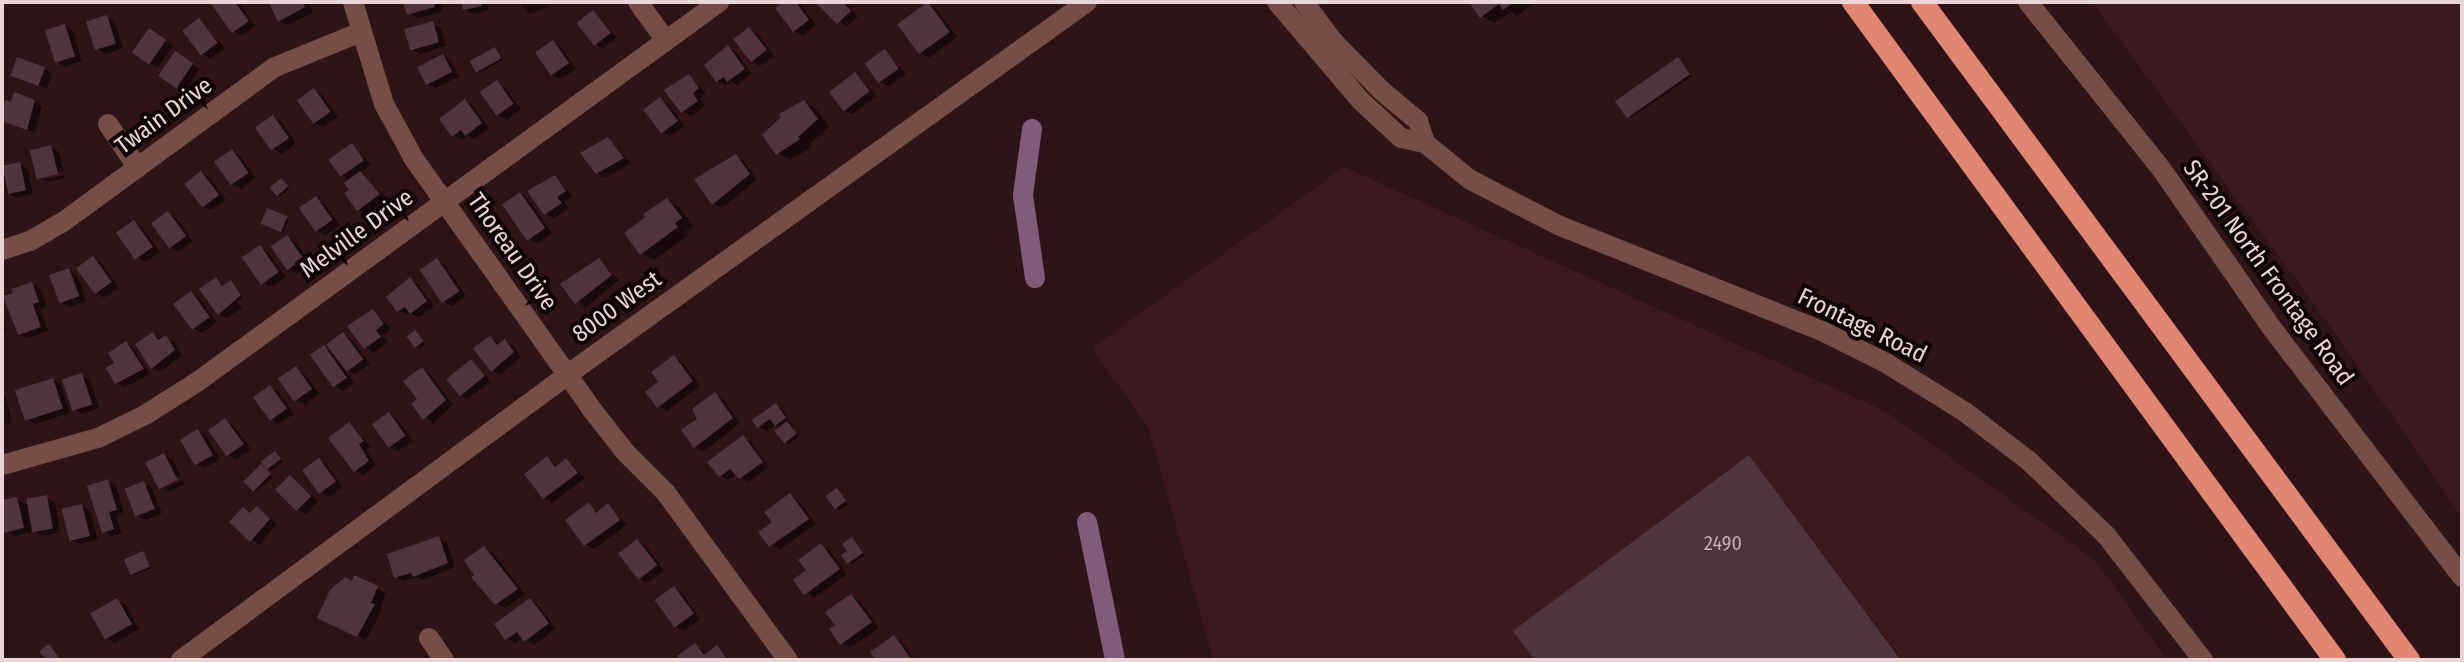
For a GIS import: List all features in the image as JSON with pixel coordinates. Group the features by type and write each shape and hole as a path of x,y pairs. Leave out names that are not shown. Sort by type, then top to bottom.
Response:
{"highway":[{"path":"1853,2 2335,660"},
{"path":"1922,2 2409,660"}],"street":[{"name":"Thoreau Drive","path":"353,2 384,104 414,159 567,375 625,452 689,522 788,660"},
{"path":"638,2 666,41"},
{"name":"Melville Drive","path":"2,465 98,438 145,415 197,382 719,2"},
{"name":"8000 West","path":"181,660 567,375 1087,2"},
{"name":"Frontage Road","path":"1277,2 1361,101 1401,138 1425,143 1469,179 1558,225 1824,332 1886,363 1965,412 2029,461 2079,508 2131,564 2203,660"},
{"name":"Frontage Road","path":"1304,2 1332,40 1382,91 1418,121 1425,143"},
{"name":"SR-201 North Frontage Road","path":"2028,2 2153,159 2271,327 2462,577"},
{"name":"Twain Drive","path":"2,250 30,241 63,222 275,67 361,32"},
{"path":"108,124 138,168"},
{"path":"429,638 444,660"}],"shaded area":[{"path":"2092,2 2462,2 2462,517 2330,326"},
{"path":"1344,167 1885,411 2095,560 2167,660 1213,660 1149,429 1092,348"}],"building":[{"path":"235,2 249,21 232,33 211,4"},
{"path":"269,2 303,2 305,7 278,22"},
{"path":"403,2 434,2 435,7 407,15"},
{"path":"461,2 481,2 482,6 463,10"},
{"path":"783,2 796,2 809,20 793,32 775,8"},
{"path":"815,2 843,2 851,11 837,24"},
{"path":"928,2 950,32 919,54 897,24"},
{"path":"1469,2 1514,2 1503,10 1499,4 1480,18"},
{"path":"593,10 611,33 594,46 576,23"},
{"path":"107,15 116,44 95,50 86,21"},
{"path":"199,18 218,43 201,55 182,31"},
{"path":"433,21 439,42 410,50 404,29"},
{"path":"65,24 75,57 55,63 45,30"},
{"path":"749,27 767,50 751,62 733,39"},
{"path":"149,28 166,40 149,65 132,53"},
{"path":"553,40 569,63 551,76 535,53"},
{"path":"728,45 745,69 727,82 724,77 716,82 704,65"},
{"path":"495,47 501,58 476,72 470,61"},
{"path":"885,49 899,69 878,83 865,63"},
{"path":"175,51 193,63 176,88 158,76"},
{"path":"443,54 452,72 426,85 417,67"},
{"path":"17,57 45,67 38,86 10,76"},
{"path":"1678,57 1690,74 1627,118 1615,101"},
{"path":"855,72 870,91 844,111 829,92"},
{"path":"689,74 699,88 693,93 698,101 681,113 664,90"},
{"path":"497,80 514,104 496,116 480,92"},
{"path":"314,88 331,112 313,124 297,100"},
{"path":"14,92 35,100 27,130 2,121 5,100 11,102"},
{"path":"660,97 678,121 661,134 643,110"},
{"path":"465,99 482,123 465,136 461,130 452,137 439,119"},
{"path":"804,100 818,119 798,137 800,139 776,155 762,135 781,117 779,114"},
{"path":"273,115 289,138 271,151 255,128"},
{"path":"608,137 624,158 596,174 580,153"},
{"path":"352,143 364,160 340,177 328,160"},
{"path":"51,145 58,174 37,179 30,150"},
{"path":"232,149 249,173 231,185 214,162"},
{"path":"736,154 750,174 712,205 694,179"},
{"path":"20,162 26,190 8,194 2,166"},
{"path":"201,171 219,195 202,208 184,184"},
{"path":"360,171 380,194 357,211 344,193 349,190 344,183"},
{"path":"555,175 566,191 557,197 562,203 544,215 527,191"},
{"path":"281,178 288,186 277,196 270,188"},
{"path":"520,192 545,228 527,241 502,205"},
{"path":"316,196 333,220 315,232 299,208"},
{"path":"667,198 682,218 675,223 678,227 640,255 624,233 645,217 643,214"},
{"path":"267,208 287,216 281,232 261,224"},
{"path":"168,211 186,236 169,248 151,223"},
{"path":"134,220 153,247 135,260 116,233"},
{"path":"287,235 304,259 287,270 271,246"},
{"path":"260,245 279,272 261,285 242,258"},
{"path":"93,256 112,282 95,294 76,268"},
{"path":"437,258 459,291 442,303 420,270"},
{"path":"599,258 612,275 575,304 560,284"},
{"path":"69,268 79,296 60,303 49,275"},
{"path":"216,277 222,286 231,280 241,295 218,315 199,289"},
{"path":"410,277 427,301 410,314 405,307 397,312 386,297"},
{"path":"32,282 39,302 33,304 41,327 18,335 3,296 13,293 11,289"},
{"path":"191,291 210,317 192,330 173,304"},
{"path":"373,309 384,324 376,330 381,337 364,349 347,326"},
{"path":"415,330 424,341 415,348 406,337"},
{"path":"153,332 158,340 166,335 175,350 151,369 135,344"},
{"path":"343,332 363,359 347,372 326,345"},
{"path":"490,336 497,345 505,339 514,352 491,372 473,348"},
{"path":"126,341 144,369 115,384 106,368 114,363 108,353"},
{"path":"324,345 347,378 333,388 310,355"},
{"path":"674,355 693,381 657,408 645,392 658,382 651,372"},
{"path":"471,359 485,376 460,396 446,379"},
{"path":"296,366 312,389 294,402 278,379"},
{"path":"422,367 446,400 423,420 411,404 417,399 403,381"},
{"path":"82,373 92,404 72,411 62,379"},
{"path":"53,378 63,408 25,421 15,390"},
{"path":"270,385 287,408 270,421 253,397"},
{"path":"715,392 733,418 694,448 681,430 697,419 692,409"},
{"path":"776,403 786,418 775,426 770,419 757,428 752,420"},
{"path":"389,412 406,436 388,448 372,424"},
{"path":"225,418 244,444 227,456 208,430"},
{"path":"787,421 797,434 784,443 774,431"},
{"path":"349,422 364,441 359,444 369,461 354,472 328,438"},
{"path":"198,429 213,455 195,465 180,439"},
{"path":"743,435 763,462 739,479 730,469 719,477 707,462"},
{"path":"275,451 281,459 267,470 261,462"},
{"path":"164,453 178,480 159,489 145,463"},
{"path":"1749,455 1901,660 1535,660 1513,631"},
{"path":"547,456 555,467 566,458 578,473 543,499 524,474"},
{"path":"319,458 336,481 319,494 302,470"},
{"path":"261,464 271,474 253,492 243,482"},
{"path":"290,475 311,496 296,511 275,490"},
{"path":"108,479 117,510 109,512 114,529 102,533 87,486"},
{"path":"144,481 155,509 135,517 124,489"},
{"path":"837,488 846,501 835,509 826,496"},
{"path":"790,493 809,519 769,547 758,532 772,522 764,512"},
{"path":"47,495 53,528 32,532 26,499"},
{"path":"17,497 24,528 4,533 2,500"},
{"path":"589,502 596,513 608,503 620,520 584,546 565,520"},
{"path":"82,504 90,536 70,541 62,509"},
{"path":"257,506 270,519 250,542 229,522 243,507 250,513"},
{"path":"439,536 448,563 413,577 411,573 394,578 387,554"},
{"path":"852,537 863,553 847,564 841,555 847,551 842,544"},
{"path":"637,539 657,565 638,580 618,554"},
{"path":"821,543 840,569 804,595 793,580 806,570 798,560"},
{"path":"484,546 518,589 495,605 471,577 474,575 464,560"},
{"path":"143,551 150,567 131,575 124,560"},
{"path":"354,575 378,586 371,603 375,604 357,637 317,618 330,590 345,577 352,581"},
{"path":"674,586 694,614 675,628 655,600"},
{"path":"851,594 872,622 840,645 829,629 835,625 825,612"},
{"path":"117,598 132,624 105,639 90,614"},
{"path":"530,598 549,623 524,642 517,632 505,640 494,624"},
{"path":"894,635 912,660 875,660 870,652"},
{"path":"695,643 704,655 717,645 728,660 680,660 677,656"},
{"path":"49,644 61,660 46,660 39,651"}],"waterway":[{"path":"1032,129 1023,195 1035,278"},
{"path":"1087,522 1115,660"}]}
